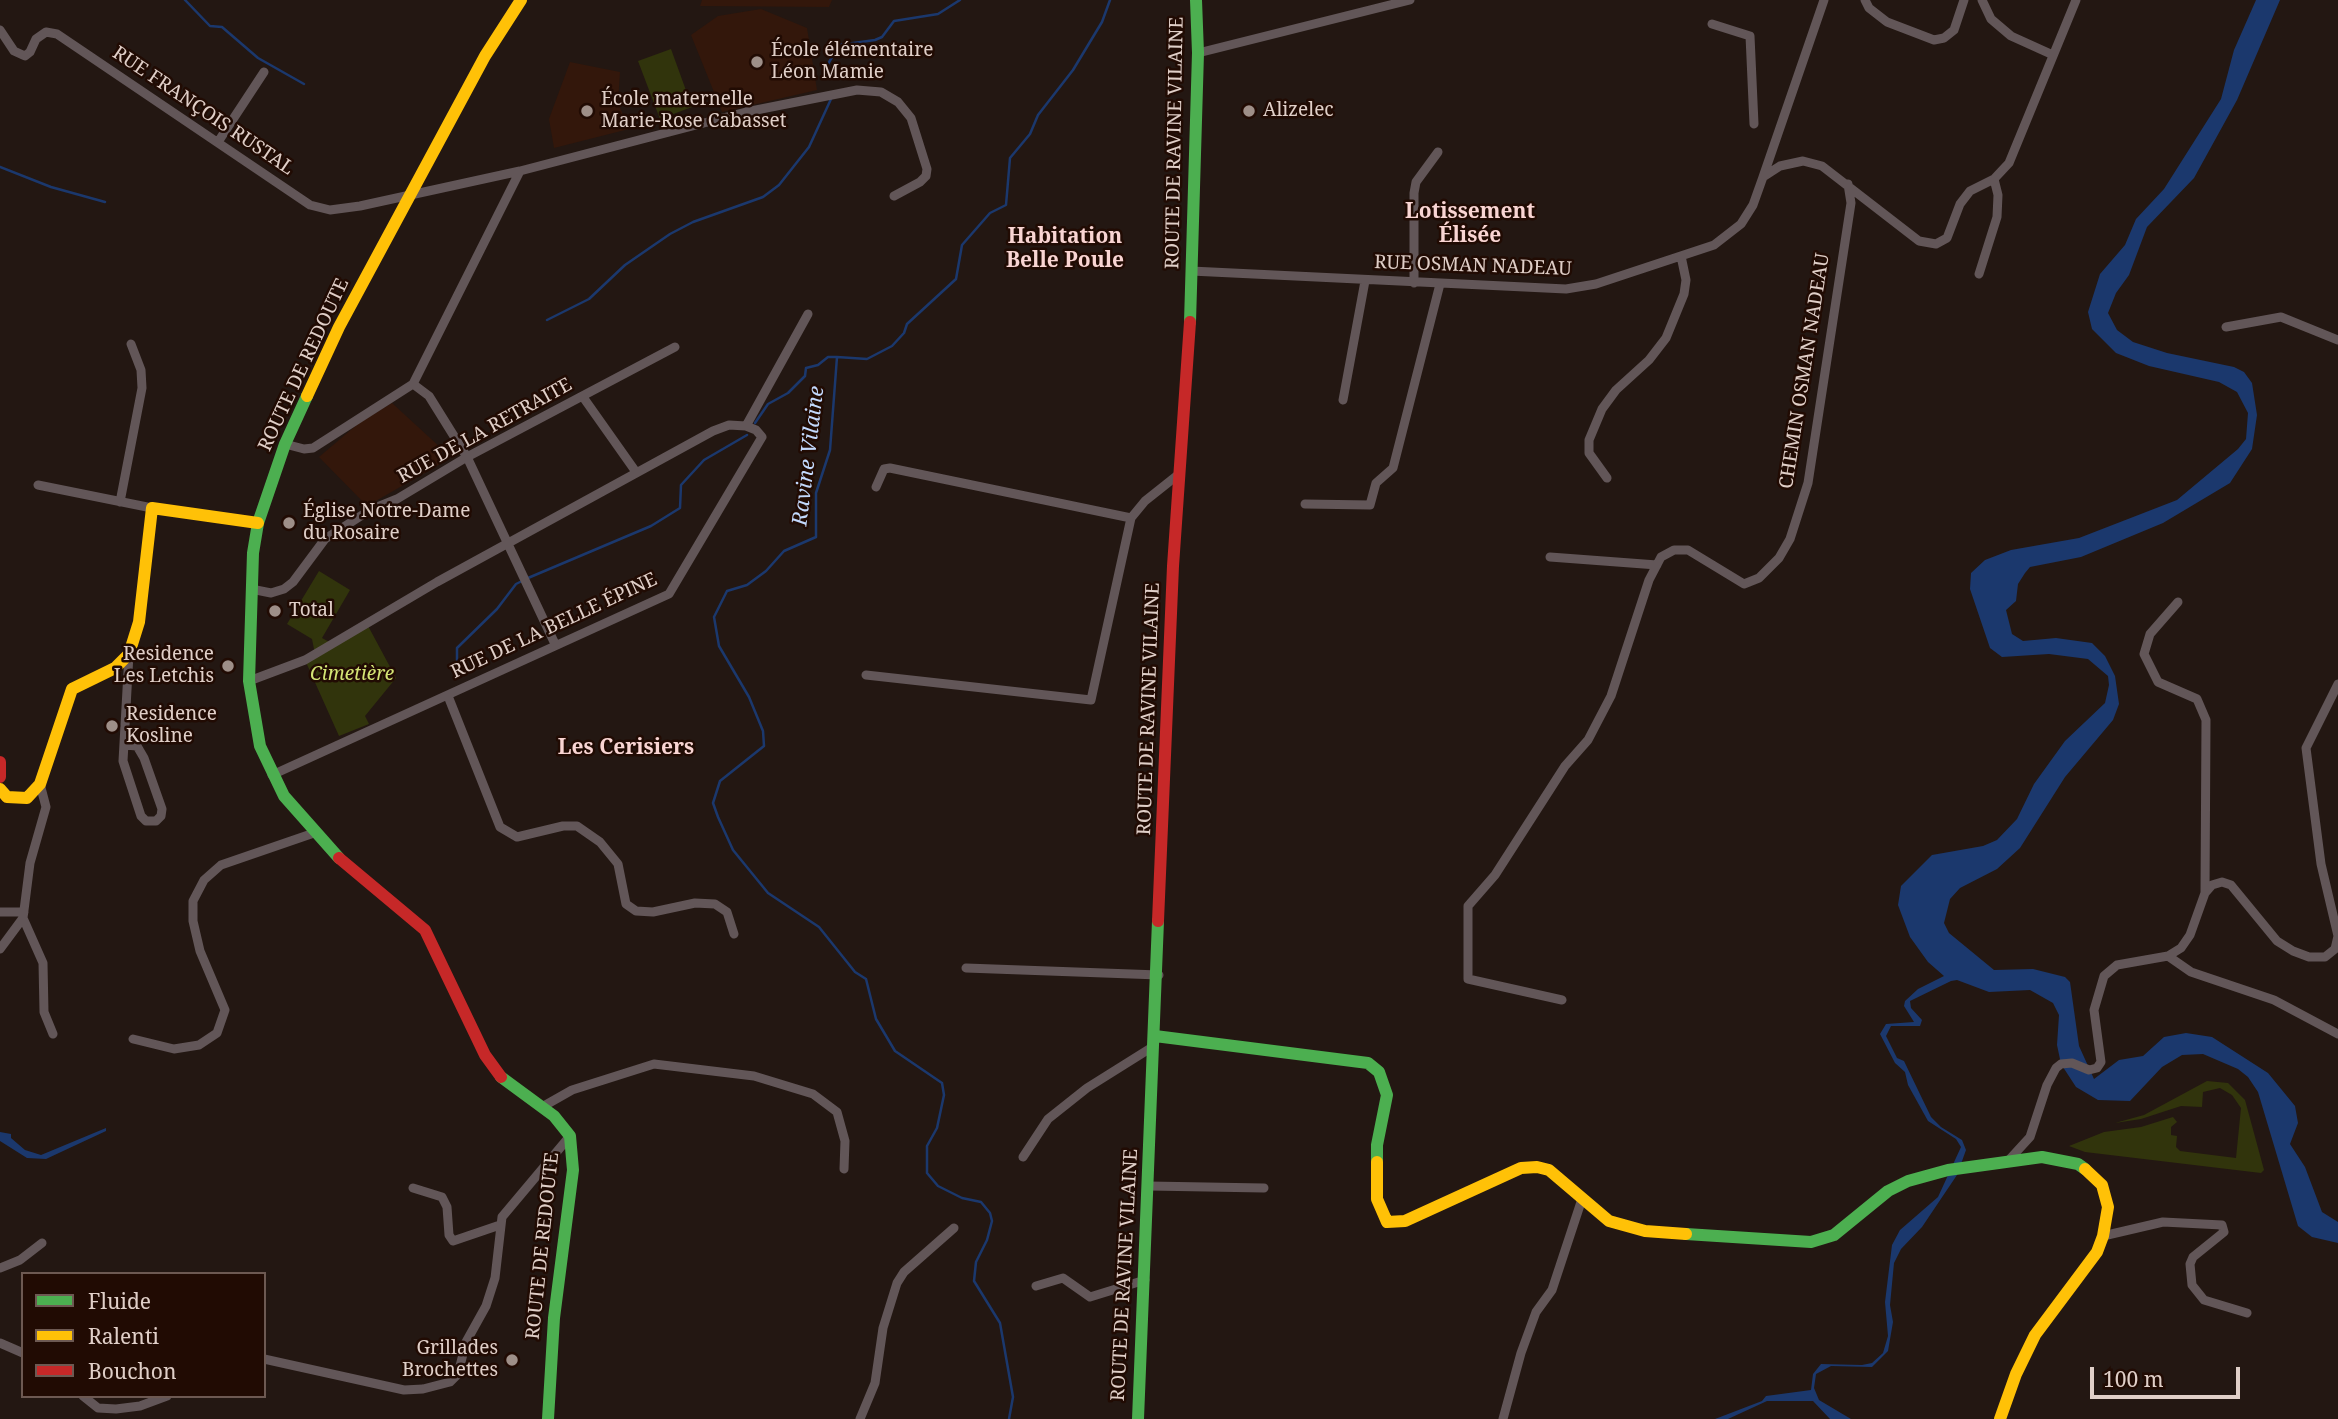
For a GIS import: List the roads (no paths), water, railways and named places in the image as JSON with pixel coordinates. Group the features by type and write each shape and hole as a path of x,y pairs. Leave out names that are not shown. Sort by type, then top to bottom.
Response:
{"main road":[{"name":"ROUTE DE REDOUTE","path":"521,0 485,56 339,327 285,444 258,523 251,589 249,681 260,746 272,775 314,832 355,874 406,911 425,930 485,1055 499,1075 542,1107 570,1136 573,1170 554,1318 548,1419"},
{"name":"ROUTE DE RAVINE VILAINE","path":"1138,1419 1179,474 1191,271 1198,53 1196,0"},
{"path":"0,789 8,797 18,800 27,798 40,784 72,689 115,668 129,654 139,622 152,509 258,523"},
{"path":"0,762 0,777"},
{"path":"1155,1041 1350,1059 1368,1063 1379,1072 1387,1095 1377,1145 1377,1199 1387,1222 1405,1221 1521,1168 1537,1167 1549,1170 1609,1221 1645,1231 1811,1242 1834,1236 1898,1186 1948,1170 2042,1157 2078,1164 2092,1173 2102,1185 2108,1207 2104,1236 2097,1252 2035,1335 2015,1374 2000,1419"}],"street":[{"path":"1198,53 1410,0"},
{"name":"RUE OSMAN NADEAU","path":"1191,271 1566,289 1596,284 1714,245 1734,230 1753,205 1824,0"},
{"path":"1865,0 1869,8 1887,23 1934,40 1944,38 1954,30 1964,0"},
{"path":"1982,0 1991,19 2011,36 2053,55"},
{"path":"1763,177 1780,166 1803,161 1822,166 1849,184 1919,241 1936,244 1947,238 1960,204 1970,191 1994,179 2009,163 2076,0"},
{"path":"1712,24 1750,36 1754,124"},
{"name":"RUE FRANÇOIS RUSTAL","path":"0,30 14,51 25,56 36,39 46,32 57,34 310,205 340,208 412,194 520,171 746,112 857,89 881,92 898,102 911,118 927,169 926,176 894,196"},
{"path":"218,142 264,72"},
{"path":"1414,283 1413,193 1416,182 1438,152"},
{"path":"285,444 304,449 313,448 413,384 520,171"},
{"path":"1979,274 1997,216 1998,195 1994,179"},
{"name":"CHEMIN OSMAN NADEAU","path":"1657,565 1661,557 1674,550 1688,550 1744,584 1759,578 1779,558 1790,539 1808,483 1851,204 1849,184"},
{"path":"1607,478 1589,453 1589,440 1602,409 1616,390 1649,360 1666,338 1684,293 1686,279 1681,256"},
{"path":"1343,400 1365,281"},
{"path":"1305,504 1370,505 1376,483 1393,468 1440,284"},
{"path":"249,681 305,660 713,431 729,425 746,426 808,314"},
{"path":"2226,327 2281,317 2338,340"},
{"path":"120,502 142,388 141,370 131,344"},
{"name":"RUE DE LA RETRAITE","path":"251,589 271,593 284,589 325,539 370,510 397,499 467,457 675,347"},
{"path":"413,384 429,396 467,457 510,543 555,644"},
{"path":"583,397 636,472"},
{"name":"RUE DE LA BELLE ÉPINE","path":"272,775 669,594 701,537 760,445 762,437 757,430 746,426"},
{"path":"876,487 884,469 890,468 1130,518"},
{"path":"866,675 1090,700 1130,518 1145,501 1179,474"},
{"path":"38,485 152,509"},
{"path":"1550,557 1657,565 1611,696 1588,740 1566,766 1495,875 1468,906 1468,979 1562,1000"},
{"path":"2008,1161 2030,1137 2047,1085 2056,1068 2072,1063 2089,1070 2097,1068 2101,1062 2094,1010 2104,976 2117,965 2168,956 2181,948 2190,936 2205,892 2206,720 2197,699 2158,682 2144,654 2150,634 2178,602"},
{"path":"125,745 137,746 144,758 162,809 161,816 156,821 145,820 141,816 124,765 129,654"},
{"path":"2205,892 2212,885 2222,882 2231,885 2277,941 2309,957 2325,957 2335,948 2338,936 2321,864 2306,748 2338,684"},
{"path":"448,696 500,827 517,837 563,826 577,826 600,842 618,864 626,904 636,911 653,912 695,902 715,904 727,912 734,934"},
{"path":"0,949 23,915 30,863 46,807 40,784"},
{"path":"133,1040 174,1049 199,1045 217,1032 226,1010 200,951 193,921 193,901 204,880 221,865 314,832"},
{"path":"0,912 23,915"},
{"path":"23,915 43,963 44,1012 53,1034"},
{"path":"2168,956 2191,972 2274,1000 2338,1034"},
{"path":"965,968 1159,975"},
{"path":"1023,1157 1048,1119 1155,1041"},
{"path":"542,1107 572,1090 654,1064 754,1076 813,1094 838,1112 845,1141 844,1169"},
{"path":"266,1359 404,1390 423,1389 450,1382 458,1374 466,1342 486,1306 495,1278 500,1225 506,1210 570,1136"},
{"path":"1149,1186 1264,1188"},
{"path":"413,1188 438,1195 444,1200 448,1212 449,1236 453,1241 500,1225"},
{"path":"1503,1419 1521,1353 1536,1312 1552,1290 1582,1199"},
{"path":"2104,1236 2163,1222 2222,1225 2224,1232 2193,1257 2190,1264 2192,1285 2204,1300 2247,1313"},
{"path":"860,1419 875,1383 883,1328 897,1283 904,1272 954,1228"},
{"path":"0,1268 20,1260 42,1243"},
{"path":"1036,1286 1063,1278 1090,1297 1145,1280"},
{"path":"0,1343 21,1352"},
{"path":"86,1398 98,1408 116,1409 140,1406 162,1398"}],"water":[{"path":"2256,0 2280,0 2237,100 2194,178 2147,227 2129,275 2116,293 2108,313 2117,330 2133,342 2167,353 2234,367 2244,372 2252,383 2257,415 2252,449 2230,483 2163,523 2081,557 2030,567 2025,573 2018,584 2016,601 2006,610 2012,634 2023,641 2056,638 2092,643 2105,656 2115,676 2119,704 2113,720 2065,777 2020,848 1997,869 1960,888 1950,899 1944,923 1949,933 1994,970 2033,969 2065,977 2070,982 2079,1046 2094,1079 2119,1060 2143,1056 2164,1037 2186,1033 2212,1037 2268,1073 2295,1106 2298,1123 2290,1144 2305,1167 2322,1212 2338,1222 2338,1243 2312,1237 2298,1226 2258,1092 2248,1077 2238,1069 2203,1054 2182,1055 2162,1067 2130,1101 2098,1100 2076,1087 2061,1064 2057,1045 2059,1015 2053,1003 2030,990 1989,992 1957,980 1951,981 1910,1001 1911,1008 1922,1020 1920,1026 1891,1026 1886,1036 1897,1058 1904,1061 1931,1117 1962,1140 1966,1150 1957,1175 1922,1227 1901,1249 1894,1263 1890,1305 1893,1322 1888,1351 1872,1367 1831,1366 1816,1374 1814,1388 1819,1400 1851,1419 1830,1419 1813,1401 1767,1401 1728,1419 1715,1419 1762,1401 1766,1396 1811,1390 1813,1374 1821,1364 1862,1365 1872,1363 1883,1353 1888,1336 1885,1302 1892,1245 1900,1230 1938,1197 1961,1147 1956,1139 1928,1121 1908,1085 1905,1072 1895,1063 1880,1034 1886,1024 1914,1022 1904,1006 1905,1001 1918,989 1944,976 1928,962 1910,937 1898,905 1901,886 1932,855 1983,846 1997,840 2017,819 2034,784 2065,741 2105,703 2108,676 2088,659 2049,654 2002,657 1990,648 1970,589 1971,573 1985,560 2011,550 2079,538 2177,500 2238,449 2246,439 2248,413 2237,392 2219,382 2149,366 2116,353 2092,329 2088,312 2100,274 2125,245 2136,219 2164,189 2221,99 2234,50"},
{"path":"106,1128 106,1131 46,1159 27,1158 0,1141 0,1132 11,1134 11,1138 25,1150 41,1155"}],"waterway":[{"path":"185,0 210,26 222,27 258,58 304,84"},
{"path":"828,64 839,45 875,40 882,37 894,21 938,14 960,0"},
{"name":"Ravine Vilaine","path":"1009,1419 1013,1397 1000,1323 974,1281 976,1262 987,1240 992,1221 990,1213 981,1202 962,1198 938,1186 927,1173 927,1146 937,1128 944,1095 942,1083 895,1051 876,1019 866,979 855,972 819,927 768,893 733,850 718,817 713,803 720,781 764,746 763,731 749,697 719,646 714,617 727,591 747,585 766,571 784,551 816,537 816,493 830,450 837,357 867,359 892,346 904,333 907,324 956,279 962,245 990,213 1006,205 1010,158 1030,134 1038,115 1073,70 1102,22 1110,0"},
{"path":"547,320 589,299 625,265 670,234 693,222 763,197 779,185 809,147 831,99"},
{"path":"0,167 51,187 105,202"},
{"name":"Ravine Vilaine","path":"755,423 768,404 788,393 805,376 806,368 818,365 828,357 837,357"},
{"name":"Ravine Vilaine","path":"528,578 651,526 680,508 681,485 704,460 747,435"},
{"name":"Ravine Vilaine","path":"457,662 457,648 497,609 516,584 522,581"}],"place":[{"name":"École élémentaire Léon Mamie","path":"757,62"},
{"name":"École maternelle Marie-Rose Cabasset","path":"587,111"},
{"name":"Alizelec","path":"1249,111"},
{"name":"Église Notre-Dame du Rosaire","path":"289,523"},
{"name":"Total","path":"275,611"},
{"name":"Residence Les Letchis","path":"228,666"},
{"name":"Residence Kosline","path":"112,726"},
{"name":"Grillades Brochettes","path":"512,1360"}],"district":[{"name":"Lotissement Élisée","path":"1470,224"},
{"name":"Habitation Belle Poule","path":"1065,249"},
{"name":"Les Cerisiers","path":"626,748"}],"park label":[{"name":"Cimetière","path":"352,675"}]}
